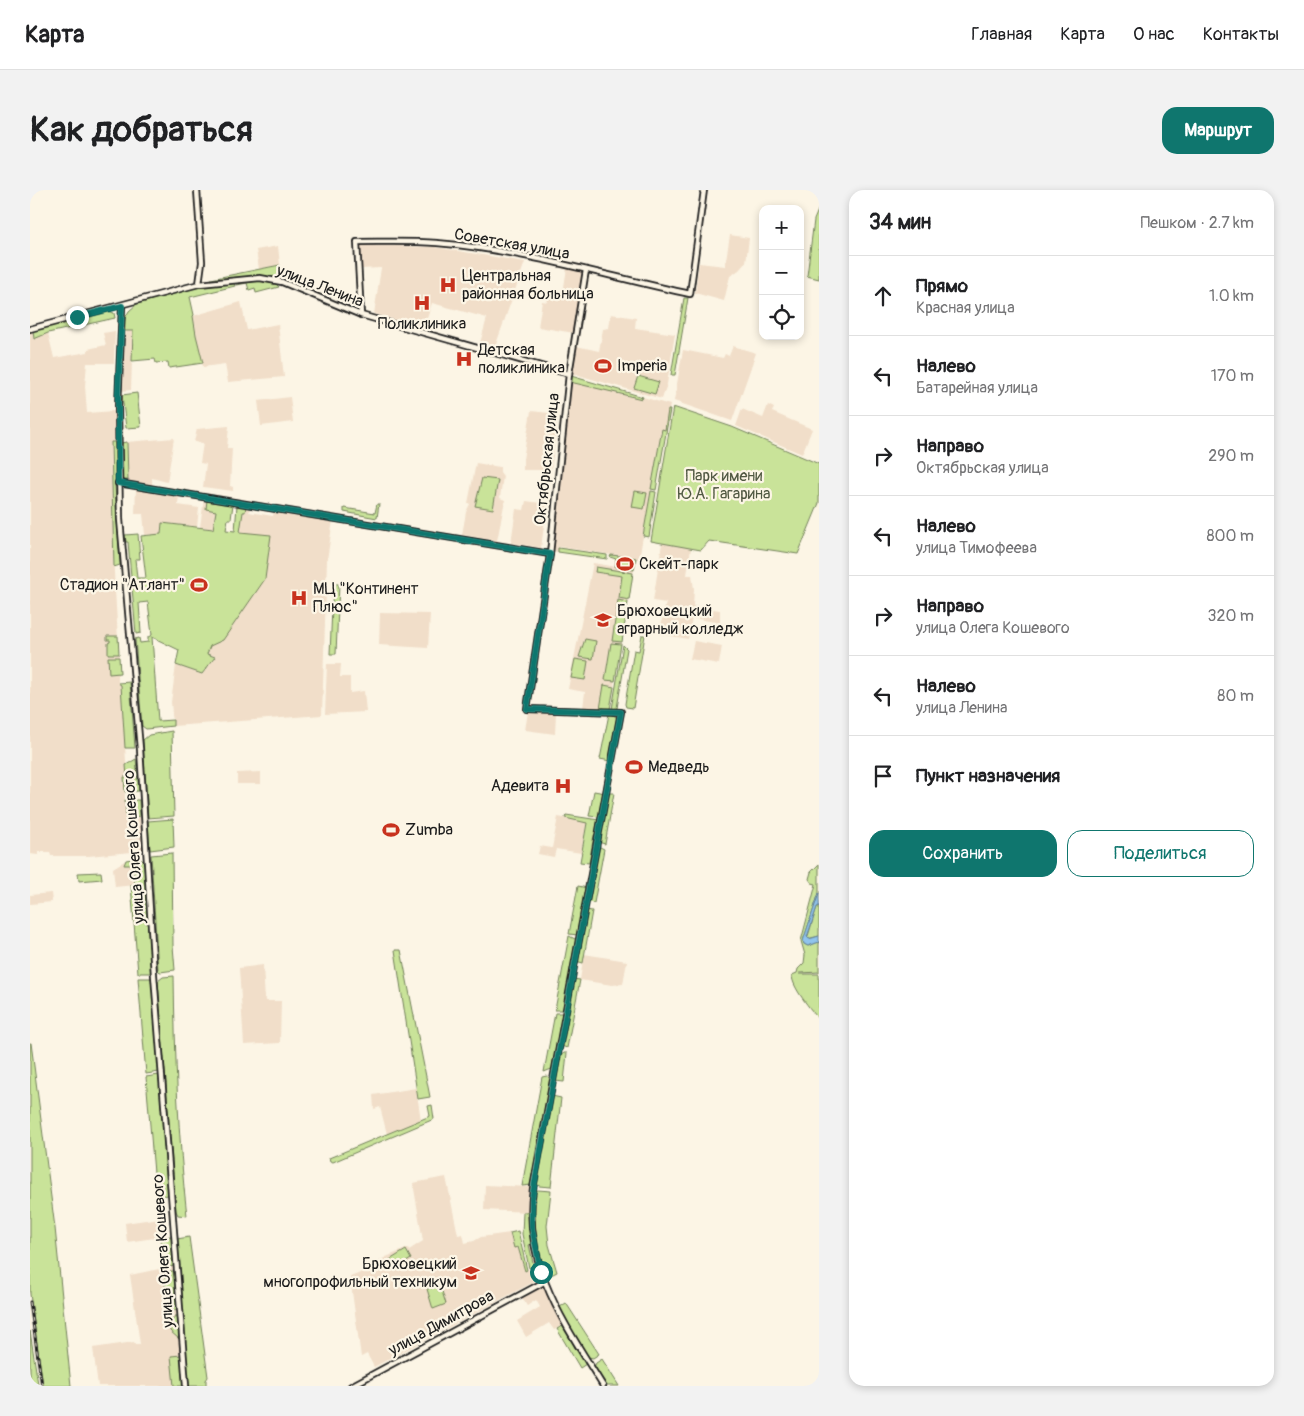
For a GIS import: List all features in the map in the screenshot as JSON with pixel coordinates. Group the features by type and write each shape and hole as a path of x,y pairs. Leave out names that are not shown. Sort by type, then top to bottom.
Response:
{"street":[{"path":"197,190 202,259 199,284"},
{"name":"Советская улица","path":"361,315 357,242 446,244 530,258 690,294 704,190"},
{"name":"Октябрьская улица","path":"544,1282 532,1228 532,1198 621,712 527,709 550,554 569,374 586,270"},
{"name":"улица Ленина","path":"30,329 199,284 250,279 272,279 361,315 569,374"},
{"name":"улица Олега Кошевого","path":"122,306 118,394 118,483 140,749 154,975 186,1386"},
{"path":"118,483 550,554"},
{"path":"544,1282 561,1316 603,1386"},
{"name":"улица Димитрова","path":"351,1386 544,1282"}],"shaded area":[{"path":"730,235 749,238 746,262 730,276 724,301 695,293 699,263 725,266"},
{"name":"Центральная районная больница","path":"359,245 434,247 525,262 495,347 480,343 487,318 432,303 424,328 374,314 381,268 360,269"},
{"path":"278,246 280,265 259,269 256,250"},
{"path":"567,268 584,272 574,333 538,327 542,301 547,302 549,291 563,293"},
{"path":"241,302 247,330 278,324 284,377 228,382 225,364 203,367 193,316"},
{"path":"611,314 636,318 635,328 675,334 667,384 662,399 571,373 576,346 599,351 603,329 609,328"},
{"path":"33,329 34,338 48,333 54,358 88,352 88,349 106,345 103,333 115,331 114,363 87,363 85,386 87,413 114,411 115,442 111,443 114,573 120,673 118,673 118,683 121,685 127,777 124,778 126,817 140,816 143,851 88,856 51,856 50,852 38,852 38,855 30,854 30,330"},
{"path":"123,331 133,331 131,390 120,391"},
{"path":"733,346 756,353 732,421 674,401 683,350 723,358 725,354 729,356"},
{"path":"571,376 670,405 665,430 662,430 639,559 559,547 558,552 552,551"},
{"path":"290,397 293,422 261,426 258,401"},
{"path":"768,405 774,408 772,412 812,429 802,454 736,426 742,409 763,418"},
{"path":"531,411 558,414 551,470 523,470"},
{"path":"229,426 227,448 232,448 230,486 233,487 233,491 203,487 206,464 200,463 203,443 194,442 197,429"},
{"path":"174,438 167,482 152,478 152,487 121,482 121,480 128,480 127,442"},
{"path":"476,463 500,467 500,472 503,476 500,498 505,500 497,541 462,535 466,512 470,504 468,503"},
{"path":"136,488 179,495 178,505 199,508 197,527 162,523 161,534 145,535 143,514 135,514"},
{"path":"204,499 216,510 214,529 200,527"},
{"path":"526,501 547,504 541,548 511,543 516,509 524,510"},
{"path":"246,506 250,507 249,512 273,516 274,511 333,520 327,560 322,715 173,726 171,702 176,665 202,674 215,657 207,654"},
{"path":"662,543 691,548 687,575 692,575 694,589 693,606 720,610 720,623 692,618 688,639 660,634 666,603 653,601"},
{"name":"Брюховецкий аграрный колледж","path":"593,563 634,570 610,709 583,708 585,692 568,689"},
{"path":"380,613 430,614 428,648 379,645"},
{"path":"694,641 722,646 719,664 690,659"},
{"path":"327,664 341,664 340,677 350,677 350,693 364,691 366,712 325,714"},
{"path":"528,712 556,713 555,734 525,730"},
{"path":"261,772 261,784 237,784 237,773"},
{"path":"558,817 587,822 581,853 556,849 554,857 538,854 540,846 552,848"},
{"path":"126,860 124,865 133,864 135,885 115,887 113,868"},
{"path":"51,893 52,902 30,904 30,895"},
{"path":"584,954 627,961 623,984 612,985 580,980"},
{"path":"263,965 265,1001 281,1001 280,1043 244,1045 239,968"},
{"path":"416,1088 421,1120 387,1134 380,1107 374,1109 373,1095"},
{"path":"446,1177 458,1235 463,1234 465,1243 481,1237 510,1233 514,1247 518,1247 525,1271 534,1267 529,1245 532,1244 541,1278 374,1367 367,1354 361,1357 350,1277 386,1257 408,1248 409,1250 423,1241 413,1183"},
{"path":"485,1185 530,1187 529,1212 484,1210"},
{"path":"160,1218 161,1237 127,1242 125,1223"},
{"path":"174,1266 183,1386 98,1386 93,1348 134,1342 135,1344 140,1344 130,1275"},
{"path":"543,1284 564,1325 554,1330 549,1323 526,1337 517,1321 540,1307 536,1300 527,1306 521,1296"}],"green space":[{"path":"819,208 819,279 807,276 814,220"},
{"path":"280,265 280,279 261,277 211,281 211,279"},
{"path":"271,281 279,287 256,293 255,288 249,290 247,283 237,285 236,282"},
{"path":"234,282 235,286 190,297 203,363 169,368 168,362 156,363 155,359 132,361 133,331 123,331 125,318 129,311 137,304 199,286"},
{"path":"684,298 688,298 675,375 671,375"},
{"path":"109,311 114,313 115,318 48,333 34,339 33,330"},
{"path":"571,376 643,397 642,399 570,382"},
{"path":"638,376 659,382 655,394 634,388"},
{"path":"137,393 141,427 126,428 122,395"},
{"name":"Парк имени Ю.А. Гагарина","path":"673,407 732,427 819,464 819,503 798,554 709,541 701,550 651,541"},
{"path":"668,410 670,410 656,490 651,489 662,429 665,430"},
{"path":"111,442 115,442 115,486 120,565 114,567"},
{"path":"127,442 128,480 121,480 121,443"},
{"path":"482,478 498,480 493,509 475,506"},
{"path":"635,491 647,493 644,509 632,507"},
{"path":"651,491 656,492 649,537 643,536"},
{"name":"Стадион \"Атлант\"","path":"207,500 233,504 231,519 228,519 226,530 235,531 237,505 246,506 245,512 243,512 240,532 271,535 265,579 223,640 210,646 207,654 215,657 202,674 176,665 179,650 152,637 158,721 173,720 173,726 146,729 142,726 135,639 139,638 140,643 148,642 148,637 152,635 148,602 139,603 141,633 136,634 128,542 126,542 125,535 138,534 140,559 135,559 137,578 146,578 141,536 161,534 162,523 213,529 216,511 206,509"},
{"path":"377,504 379,504 377,518 344,512 344,508 375,513"},
{"path":"558,548 607,555 607,559 558,552"},
{"name":"Скейт-парк","path":"611,555 636,558 634,570 615,567 616,559 610,557"},
{"path":"596,567 633,573 629,600 619,598 622,576 595,572"},
{"path":"333,584 339,584 336,654 330,654"},
{"path":"618,600 628,602 622,642 612,641"},
{"path":"642,635 645,635 633,708 626,707 634,650 639,651"},
{"path":"107,636 118,636 119,654 108,654 108,643 110,640 107,640"},
{"path":"585,639 596,641 593,659 579,657"},
{"path":"611,643 621,644 615,681 605,680"},
{"path":"623,645 627,649 617,708 612,709"},
{"path":"108,657 119,657 120,673 109,674"},
{"path":"575,659 588,661 585,680 571,678"},
{"path":"130,682 135,748 125,748 121,685 118,683"},
{"path":"604,685 614,687 610,709 600,709"},
{"path":"609,714 615,716 618,720 610,761 600,759"},
{"path":"172,731 174,816 148,818 143,740 149,735"},
{"path":"136,759 139,791 125,792 124,777 127,777 126,765"},
{"path":"594,791 605,793 599,817 589,816"},
{"path":"608,793 614,793 605,844 598,842"},
{"path":"125,800 139,800 140,816 126,818"},
{"path":"566,815 599,820 589,863 580,862 587,823 565,818"},
{"path":"173,819 174,847 150,850 148,821"},
{"path":"598,846 604,849 594,903 587,902"},
{"path":"172,853 175,970 160,972 158,970 151,855"},
{"path":"137,858 144,861 151,973 138,973 131,885 135,885 133,865 124,865 126,860"},
{"path":"819,864 819,893 803,941 808,946 819,942 819,972 800,972 800,974 819,974 819,1020 798,992 792,975 797,973 804,963 805,955 801,941 816,884 812,883 809,879 811,872"},
{"path":"101,872 102,879 79,881 78,873"},
{"path":"578,886 587,888 578,935 569,934"},
{"path":"819,906 819,936 807,939 817,907"},
{"path":"586,910 592,911 583,963 576,961"},
{"path":"569,936 577,940 564,1010 555,1010"},
{"path":"395,950 401,950 430,1097 418,1099"},
{"path":"174,976 181,1156 187,1216 178,1215 176,1211 158,981 163,977"},
{"path":"138,978 152,978 159,1072 146,1074"},
{"path":"573,979 580,980 567,1048 561,1046"},
{"path":"555,1013 564,1013 554,1068 544,1072"},
{"path":"30,1043 55,1228 71,1386 43,1386 30,1294"},
{"path":"567,1053 564,1082 555,1081 560,1056"},
{"path":"159,1075 168,1195 156,1197 146,1077"},
{"path":"547,1076 551,1079 532,1185 522,1186 542,1077"},
{"path":"552,1096 561,1098 551,1187 539,1186 536,1183"},
{"path":"432,1105 434,1119 333,1162 330,1161 329,1158 430,1116 428,1106"},
{"path":"535,1191 551,1191 547,1226 549,1245 557,1272 545,1278 535,1224 534,1202"},
{"path":"523,1212 529,1212 532,1244 529,1245 534,1267 529,1268 522,1234"},
{"path":"518,1231 527,1270 525,1271 518,1247 514,1248 510,1233"},
{"path":"172,1236 174,1266 164,1268 161,1237"},
{"path":"189,1237 208,1377 206,1386 188,1386 177,1239"},
{"path":"406,1250 411,1259 394,1270 388,1261"},
{"path":"164,1271 174,1271 176,1293 166,1294"},
{"path":"440,1285 446,1304 433,1309 427,1289"},
{"path":"176,1296 177,1309 168,1316 166,1297"},
{"path":"566,1303 599,1354 593,1358 588,1357 568,1324 560,1307"},
{"path":"175,1316 178,1316 179,1339 170,1331 169,1325"},
{"path":"564,1325 575,1343 574,1346 586,1362 580,1368 557,1329"},
{"path":"30,1331 38,1384 38,1386 30,1386"},
{"path":"181,1355 183,1386 174,1386 171,1356"},
{"path":"602,1359 619,1386 607,1386 594,1367"}],"water":[{"path":"819,893 819,906 817,907 807,937 809,939 819,936 819,942 808,946 803,941"}],"railway":[{"path":"30,1302 42,1386"}],"place":[{"name":"Центральная районная больница","path":"448,285"},
{"name":"Поликлиника","path":"422,303"},
{"name":"Детская поликлиника","path":"464,359"},
{"name":"Imperia","path":"603,366"},
{"name":"Скейт-парк","path":"625,564"},
{"name":"Стадион \"Атлант\"","path":"199,585"},
{"name":"МЦ \"Континент Плюс\"","path":"299,598"},
{"name":"Брюховецкий аграрный колледж","path":"603,620"},
{"name":"Медведь","path":"634,767"},
{"name":"Адевита","path":"563,786"},
{"name":"Zumba","path":"391,830"},
{"name":"Брюховецкий многопрофильный техникум","path":"471,1273"}],"route":[{"path":"77,317 122,306 118,394 118,483 550,554 527,709 621,712 532,1198 530,1213 541,1272"}]}
